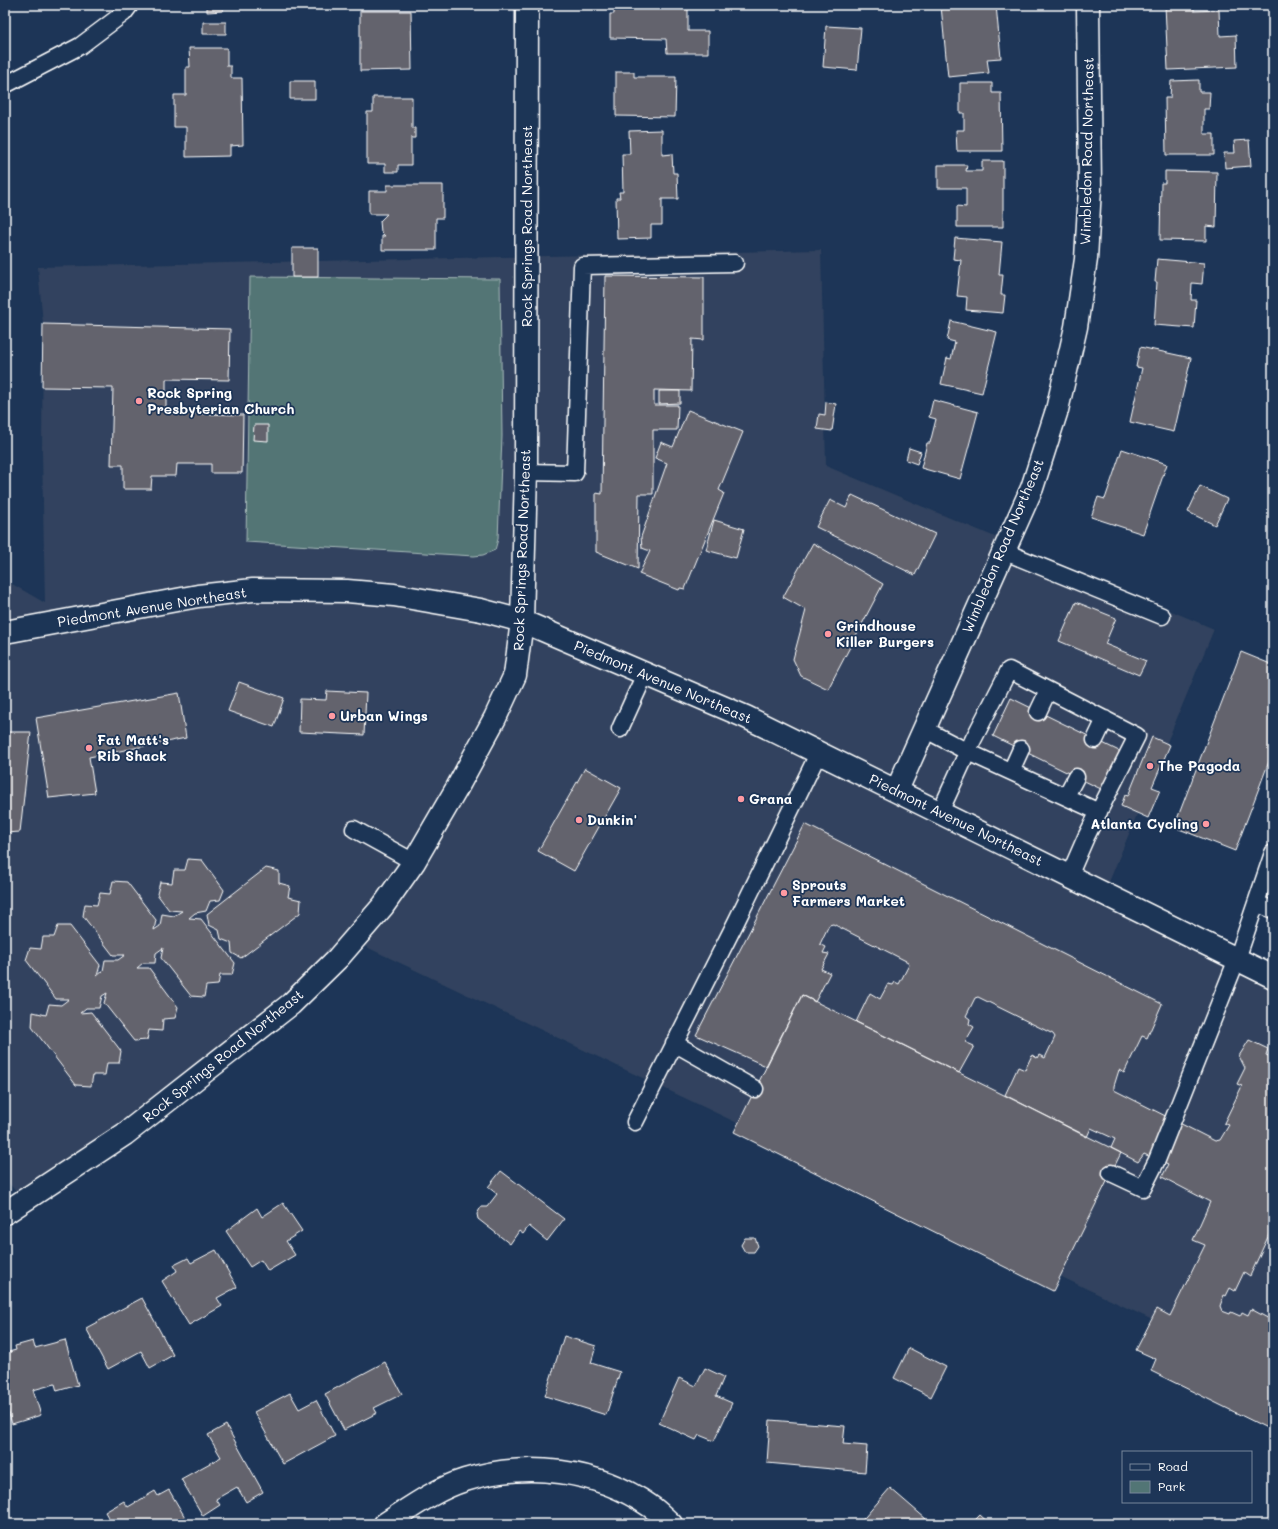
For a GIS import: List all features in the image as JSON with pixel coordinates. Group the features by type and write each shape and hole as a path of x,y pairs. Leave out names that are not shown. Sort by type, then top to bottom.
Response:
{"street":[{"name":"Rock Springs Road Northeast","path":"5,1213 125,1134 291,1004 338,958 383,906 414,862 457,788 509,690 518,660 522,622 526,472 527,5"},
{"name":"Wimbledon Road Northeast","path":"897,790 1032,488 1057,410 1076,327 1086,260 1090,188 1088,5"},
{"name":"Piedmont Avenue Northeast","path":"5,632 198,596 268,590 347,591 394,595 481,610 522,622 746,717 897,790 1273,977"},
{"path":"385,1524 428,1497 464,1480 502,1471 544,1469 583,1475 616,1487 650,1506 671,1524"}],"lane":[{"path":"5,85 80,46 124,13 130,5"},
{"path":"526,472 575,472 582,266 735,263"},
{"path":"1003,551 1162,616"},
{"path":"940,812 1009,670 1137,736 1098,812 1069,876"},
{"path":"620,729 645,674"},
{"path":"1038,712 1048,691"},
{"path":"1095,740 1106,719"},
{"path":"924,729 968,752 1098,812"},
{"path":"1011,771 1021,750"},
{"path":"635,1122 819,752"},
{"path":"1066,796 1076,777"},
{"path":"354,829 414,862"},
{"path":"1111,1173 1143,1188 1157,1160 1237,959 1273,853"},
{"path":"1256,903 1273,910"},
{"path":"674,1043 755,1089"}],"shaded area":[{"path":"821,250 826,466 1214,629 1099,906 1273,983 1273,1407 1239,1361 356,942 27,1204 5,1179 5,580 45,603 42,452 43,324 38,267"}],"green space":[{"path":"250,277 500,279 502,436 498,539 495,550 483,555 474,556 246,542"}],"building":[{"path":"207,5 223,5 223,11 207,12"},
{"path":"614,5 688,5 688,31 708,31 708,53 667,53 666,39 610,38 610,14 614,14"},
{"path":"996,5 1001,58 987,59 989,73 948,77 941,6"},
{"path":"1165,5 1194,5 1194,11 1219,10 1220,36 1236,35 1237,67 1168,70"},
{"path":"360,11 411,11 412,70 360,71"},
{"path":"203,22 226,22 226,34 203,34"},
{"path":"826,26 861,28 857,70 823,67"},
{"path":"189,48 227,48 227,66 231,66 231,78 242,78 243,145 230,146 230,156 186,157 186,127 174,127 174,95 186,95 186,67 190,67"},
{"path":"616,72 634,72 634,77 676,77 675,117 616,116"},
{"path":"1199,80 1199,92 1210,92 1209,109 1204,109 1204,134 1214,134 1214,155 1166,155 1165,98 1170,98 1171,81"},
{"path":"290,81 315,81 315,99 290,99"},
{"path":"960,83 992,83 992,93 1001,93 1002,151 957,151 956,130 964,130 964,113 960,113"},
{"path":"373,97 412,97 412,128 415,128 415,138 411,138 411,165 398,165 398,172 385,172 385,164 367,164 367,112 373,112"},
{"path":"662,130 662,155 672,154 673,173 677,173 678,199 662,199 662,225 651,225 651,238 617,239 616,198 620,198 619,192 623,192 622,154 630,154 629,131"},
{"path":"1249,140 1251,166 1225,168 1224,153 1235,153 1234,141"},
{"path":"982,161 1003,161 1003,227 957,227 957,206 966,207 966,188 938,188 938,165 967,165 966,171 982,171"},
{"path":"1165,171 1217,172 1216,227 1206,226 1206,241 1160,240 1161,183 1165,183"},
{"path":"387,185 443,185 443,218 436,218 436,250 382,250 382,236 385,236 381,232 380,221 387,214 369,214 369,191 387,191"},
{"path":"955,238 1002,242 999,275 1003,275 1001,295 1005,295 1003,313 966,310 967,297 957,296 961,260 953,259"},
{"path":"292,248 318,248 318,277 292,277"},
{"path":"1157,259 1204,263 1202,284 1192,283 1191,300 1196,300 1194,328 1154,325"},
{"path":"605,276 704,277 704,340 692,339 691,391 654,390 654,405 678,405 677,430 653,430 653,494 639,494 638,569 596,552 596,493 602,494"},
{"path":"951,321 997,332 982,393 941,384 947,358 951,359 955,342 947,340"},
{"name":"Rock Spring Presbyterian Church","path":"43,324 230,329 229,380 166,379 166,413 243,415 242,473 211,473 211,464 177,464 176,476 152,476 151,489 123,489 123,465 111,465 113,388 42,387"},
{"path":"1140,347 1191,358 1174,432 1130,422 1142,368 1136,367"},
{"path":"659,391 680,391 680,403 659,404"},
{"path":"933,400 978,412 960,479 921,468 927,443 930,443 936,419 929,417"},
{"path":"826,402 836,404 832,431 817,429 819,414 825,415"},
{"path":"688,410 743,432 719,490 724,493 685,589 680,588 679,590 639,574 650,551 642,548 641,537 667,463 655,458 661,442 673,447"},
{"path":"254,425 268,425 268,441 253,440"},
{"path":"909,448 921,452 917,464 906,460"},
{"path":"1122,449 1167,464 1143,534 1091,517 1098,497 1105,499"},
{"path":"1200,486 1227,499 1215,525 1188,512"},
{"path":"852,495 935,534 915,575 816,527 830,500 846,508"},
{"path":"714,520 744,529 736,558 706,550"},
{"name":"Grindhouse Killer Burgers","path":"813,543 883,584 828,689 801,676 793,659 806,610 783,597"},
{"path":"1076,602 1116,618 1105,644 1146,661 1139,675 1059,641"},
{"path":"1241,652 1273,665 1273,751 1235,851 1174,827"},
{"path":"239,682 284,698 274,727 228,711"},
{"name":"Urban Wings","path":"327,691 366,693 364,735 299,732 300,699 326,700"},
{"name":"Fat Matt's Rib Shack","path":"179,693 186,738 89,757 95,793 49,798 36,718"},
{"path":"1011,698 1123,753 1105,791 993,736"},
{"path":"5,732 31,732 20,832 5,833"},
{"name":"The Pagoda","path":"1152,737 1170,745 1152,787 1160,790 1148,818 1121,806 1125,795 1128,796"},
{"name":"Dunkin'","path":"585,768 621,788 574,871 538,851"},
{"path":"805,824 1162,1004 1147,1038 1142,1036 1124,1073 1119,1070 1114,1090 1215,1141 1220,1140 1229,1125 1224,1123 1242,1086 1237,1084 1245,1068 1239,1056 1249,1040 1268,1049 1266,1055 1273,1058 1273,1206 1270,1213 1273,1214 1273,1226 1250,1276 1244,1272 1235,1291 1230,1288 1226,1296 1224,1295 1220,1306 1222,1311 1230,1314 1231,1312 1240,1316 1242,1312 1248,1315 1251,1309 1273,1321 1273,1431 1151,1371 1156,1359 1136,1350 1157,1309 1170,1316 1205,1245 1193,1240 1210,1202 1162,1177 1168,1165 1144,1154 1138,1162 1111,1148 1115,1139 1091,1128 1087,1137 1005,1095 1018,1067 1025,1070 1032,1055 1037,1058 1039,1055 1045,1058 1055,1037 1053,1034 978,997 975,998 966,1016 970,1019 969,1024 974,1027 965,1042 974,1046 959,1073 856,1022 870,993 880,999 888,984 893,985 895,982 899,984 909,965 908,962 833,924 829,925 820,944 826,947 823,953 829,954 821,969 830,973 815,1002 802,995 766,1066 696,1035"},
{"path":"188,859 202,860 224,890 220,900 210,901 206,911 195,913 189,918 201,919 235,963 232,975 220,975 218,985 206,986 204,997 191,996 161,958 163,948 156,953 155,963 143,963 137,968 149,968 178,1007 175,1018 163,1019 162,1031 149,1030 147,1040 134,1041 104,1003 107,993 102,996 99,1008 86,1008 80,1013 91,1012 121,1051 119,1063 107,1063 105,1075 93,1075 91,1086 76,1085 32,1027 33,1012 46,1015 49,1004 61,1005 69,999 56,999 26,960 30,948 41,949 43,937 54,937 58,926 70,926 100,965 97,976 103,971 105,960 118,960 125,955 113,955 83,916 85,904 97,905 100,893 110,894 113,881 127,882 156,920 154,930 160,926 162,914 174,916 182,911 169,910 157,894 160,882 172,883 174,870 185,870"},
{"path":"266,868 279,871 279,883 290,886 288,897 301,900 300,913 241,958 232,953 231,943 221,939 219,930 209,925 207,914"},
{"path":"802,995 1121,1153 1053,1291 734,1132"},
{"path":"501,1171 564,1219 547,1241 529,1226 523,1234 519,1231 510,1244 478,1219 477,1214 481,1207 487,1207 497,1194 488,1187"},
{"path":"283,1203 302,1231 286,1241 295,1255 268,1271 261,1260 250,1267 226,1231 257,1208 262,1217"},
{"path":"745,1238 755,1238 758,1246 754,1252 745,1252 741,1245"},
{"path":"216,1250 237,1287 217,1298 222,1306 189,1325 162,1281 177,1271 174,1265 188,1258 191,1263"},
{"path":"142,1298 173,1355 150,1368 141,1351 108,1369 86,1328"},
{"path":"564,1336 596,1346 591,1363 620,1372 606,1415 545,1396"},
{"path":"65,1340 78,1385 57,1391 55,1384 33,1390 41,1415 12,1424 5,1401 5,1353 16,1350 15,1346 33,1341 35,1348"},
{"path":"909,1348 946,1367 931,1397 894,1378"},
{"path":"385,1362 402,1394 374,1408 377,1413 344,1430 325,1394"},
{"path":"705,1368 724,1377 716,1396 732,1403 714,1441 699,1435 696,1440 659,1423 679,1378 696,1386"},
{"path":"290,1393 299,1409 316,1400 335,1436 283,1464 254,1412"},
{"path":"770,1420 845,1426 843,1444 867,1446 865,1472 767,1463"},
{"path":"226,1425 263,1492 246,1502 237,1487 216,1499 220,1505 203,1516 181,1479 221,1457 208,1435"},
{"path":"890,1488 926,1519 922,1524 859,1524"},
{"path":"169,1490 186,1519 178,1524 112,1524 105,1512 124,1501 128,1507 155,1491 158,1496"},
{"path":"980,1515 990,1524 971,1524"},
{"path":"77,1520 79,1524 67,1524"}],"place":[{"name":"Rock Spring Presbyterian Church","path":"139,401"},
{"name":"Grindhouse Killer Burgers","path":"828,634"},
{"name":"Urban Wings","path":"332,716"},
{"name":"Fat Matt's Rib Shack","path":"89,748"},
{"name":"The Pagoda","path":"1150,766"},
{"name":"Grana","path":"741,799"},
{"name":"Dunkin'","path":"579,820"},
{"name":"Atlanta Cycling","path":"1206,824"},
{"name":"Sprouts Farmers Market","path":"784,893"}]}
